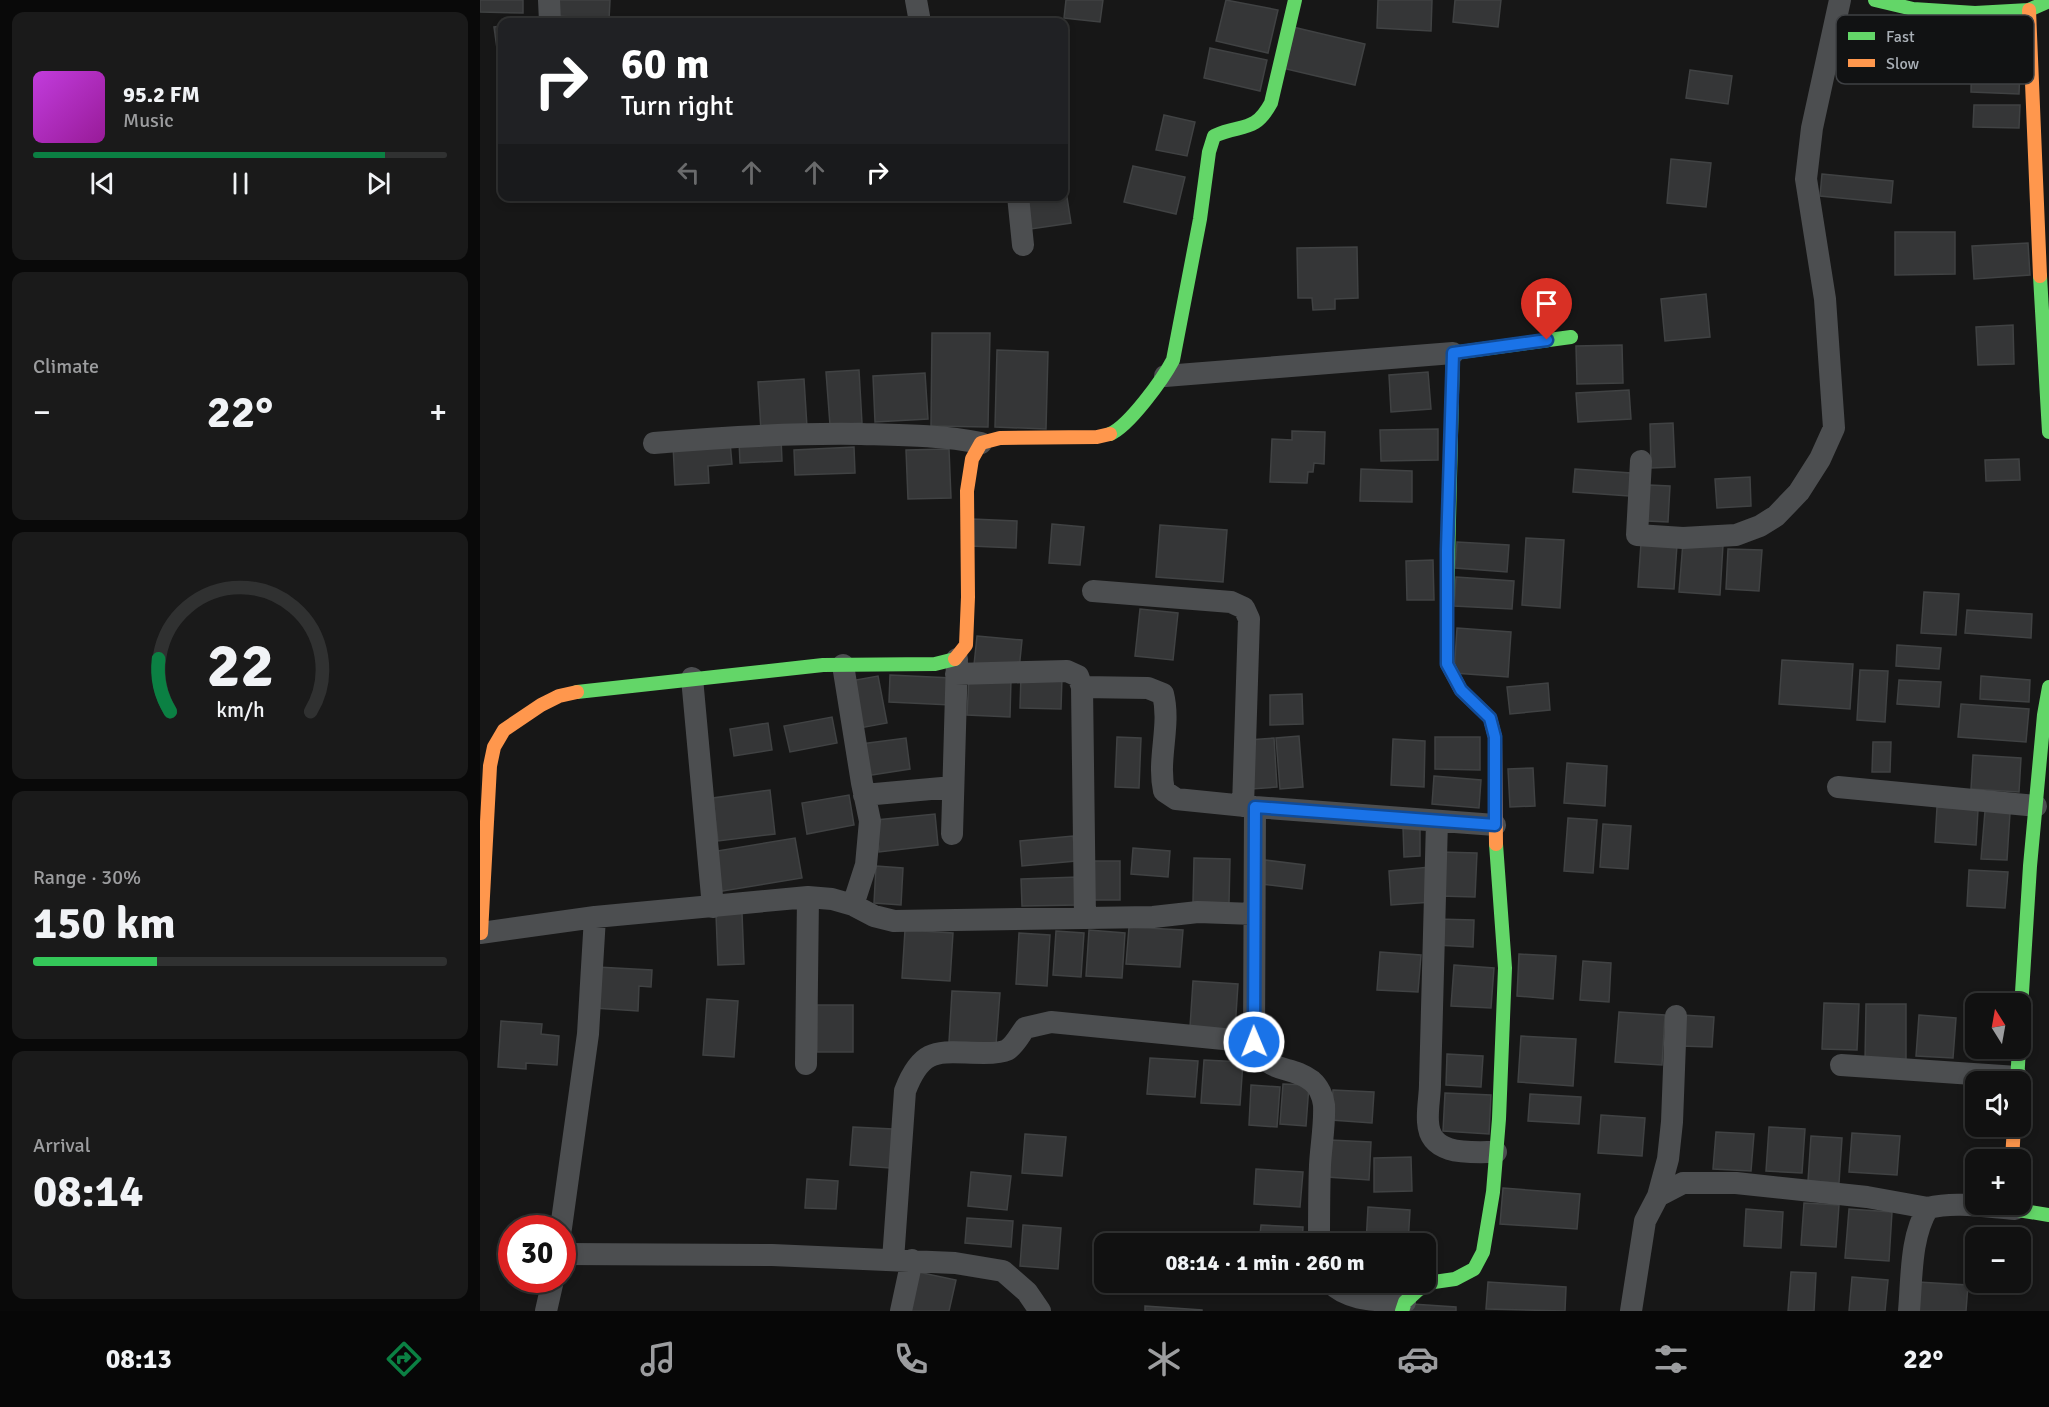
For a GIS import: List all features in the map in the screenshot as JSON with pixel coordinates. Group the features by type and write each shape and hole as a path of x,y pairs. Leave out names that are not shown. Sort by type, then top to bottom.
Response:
{"street":[{"path":"549,0 550,18"},
{"path":"916,0 919,18"},
{"path":"654,442 753,434 799,433 926,435 981,443 1000,438 1097,437 1113,433 1126,422 1165,376 1173,360 1214,136 1226,129 1253,126 1264,117 1270,103 1295,0"},
{"path":"1837,15 1840,0"},
{"path":"1875,0 1913,9 1975,13 2029,10 2049,1"},
{"path":"2029,10 2029,15"},
{"path":"1641,460 1637,535 1683,538 1736,535 1760,526 1776,516 1799,492 1820,459 1834,428 1825,299 1806,179 1812,128 1836,18"},
{"path":"2032,84 2049,432"},
{"path":"1019,201 1023,245"},
{"path":"1165,376 1453,353 1570,337"},
{"path":"1346,1293 1359,1299 1403,1307 1418,1290 1434,1282 1455,1279 1474,1269 1483,1252 1496,1152 1505,968 1495,825 1495,737 1490,718 1461,690 1447,664 1447,550 1453,353"},
{"path":"951,834 957,667 966,645 967,491 972,459 981,443"},
{"path":"1093,591 1231,602 1244,608 1249,619 1249,806 1254,914 1254,1042 1260,1057 1274,1067 1304,1076 1320,1090 1324,1104 1319,1233"},
{"path":"1085,918 1082,687 1078,675 1067,671 957,667 935,664 843,665 784,668 583,691 560,696 541,705 504,730 494,747 490,766 480,933 595,917 808,897 832,899 853,905 874,916 894,921 1153,917 1198,912 1254,914"},
{"path":"843,665 870,821 867,865 853,905"},
{"path":"692,678 713,907"},
{"path":"1082,687 1148,688 1163,694 1167,710 1160,774 1164,791 1176,799 1495,825"},
{"path":"2022,993 2030,866 2036,806 2045,760 2048,693"},
{"path":"864,795 953,787"},
{"path":"1838,787 2036,806"},
{"path":"1437,821 1431,1084 1428,1122 1431,1136 1438,1144 1449,1150 1496,1152"},
{"path":"806,1064 808,897"},
{"path":"563,1215 588,1034 595,917"},
{"path":"1634,1311 1645,1221 1658,1196 1668,1159 1672,1122 1676,1016"},
{"path":"901,1311 905,1091 912,1071 924,1058 941,1053 1005,1051 1014,1044 1025,1028 1050,1022 1254,1042"},
{"path":"1841,1065 1965,1075"},
{"path":"1658,1196 1683,1184 1736,1182 1867,1197 1928,1208 1965,1206"},
{"path":"1909,1311 1917,1237 1923,1215 1928,1208"},
{"path":"2031,1211 2049,1215"},
{"path":"576,1254 772,1255 955,1263 1003,1271 1027,1292 1040,1311"},
{"path":"546,1311 550,1293"}],"building":[{"path":"480,0 523,0 523,13 480,12"},
{"path":"559,0 610,0 609,18 558,16"},
{"path":"1066,0 1103,0 1100,22 1064,18"},
{"path":"1226,0 1278,10 1268,53 1216,41"},
{"path":"1378,0 1432,0 1431,31 1377,28"},
{"path":"1455,0 1501,0 1498,27 1453,22"},
{"path":"498,26 498,56 494,27"},
{"path":"1293,27 1365,44 1355,85 1282,68"},
{"path":"1210,48 1267,60 1260,91 1204,78"},
{"path":"1690,70 1732,76 1728,104 1686,98"},
{"path":"1971,84 2019,84 2019,94 1971,92"},
{"path":"1974,105 2020,105 2019,128 1973,127"},
{"path":"1164,115 1195,122 1187,156 1156,150"},
{"path":"1671,159 1711,163 1706,207 1667,203"},
{"path":"1133,166 1185,177 1176,214 1124,202"},
{"path":"1822,174 1893,181 1891,203 1820,196"},
{"path":"1028,201 1068,201 1071,223 1031,229"},
{"path":"1895,232 1955,232 1955,274 1895,275"},
{"path":"2028,243 2030,275 1974,279 1972,246"},
{"path":"1357,247 1358,298 1335,299 1335,309 1313,310 1312,298 1298,298 1297,248"},
{"path":"1706,294 1710,337 1665,341 1661,299"},
{"path":"2013,325 2014,364 1978,365 1976,327"},
{"path":"932,333 990,333 988,427 931,426"},
{"path":"1622,345 1623,383 1577,384 1576,346"},
{"path":"997,350 1048,352 1046,429 995,427"},
{"path":"859,370 862,423 830,425 826,372"},
{"path":"1428,372 1431,409 1391,412 1389,375"},
{"path":"925,373 928,419 875,422 873,376"},
{"path":"804,379 807,427 761,431 758,382"},
{"path":"1629,390 1631,419 1578,422 1576,393"},
{"path":"1673,423 1675,467 1651,468 1650,424"},
{"path":"1438,429 1438,460 1381,461 1380,430"},
{"path":"1292,431 1325,432 1324,464 1314,463 1313,472 1308,472 1307,483 1270,482 1272,439 1292,440"},
{"path":"781,438 782,461 740,463 739,440"},
{"path":"730,442 732,464 708,466 709,483 675,485 673,445"},
{"path":"854,447 855,473 795,475 794,450"},
{"path":"949,449 951,498 908,499 906,450"},
{"path":"2019,459 2020,480 1986,481 1985,460"},
{"path":"1361,469 1412,471 1412,502 1360,501"},
{"path":"1575,469 1631,473 1629,496 1573,492"},
{"path":"1750,477 1751,506 1717,508 1715,479"},
{"path":"1649,485 1670,486 1668,522 1647,521"},
{"path":"972,519 1017,521 1016,548 970,546"},
{"path":"1052,524 1084,527 1080,565 1049,563"},
{"path":"1160,525 1227,530 1223,582 1156,577"},
{"path":"1526,538 1564,540 1560,608 1522,605"},
{"path":"1457,542 1509,545 1507,572 1455,568"},
{"path":"1683,542 1723,545 1720,595 1679,592"},
{"path":"1641,543 1677,545 1674,589 1638,587"},
{"path":"1728,549 1762,550 1759,591 1726,589"},
{"path":"1433,560 1434,600 1407,600 1406,561"},
{"path":"1456,577 1514,581 1512,609 1454,606"},
{"path":"1924,592 1959,594 1956,635 1921,633"},
{"path":"1140,609 1178,613 1173,660 1135,656"},
{"path":"1967,610 2032,614 2031,638 1965,633"},
{"path":"1457,628 1511,632 1508,677 1454,673"},
{"path":"977,636 1022,640 1019,670 974,665"},
{"path":"1897,645 1941,648 1939,669 1896,666"},
{"path":"1782,660 1853,664 1850,709 1779,704"},
{"path":"1860,670 1888,671 1885,722 1857,720"},
{"path":"890,675 952,678 951,705 889,702"},
{"path":"1021,675 1062,677 1061,709 1020,708"},
{"path":"878,676 887,723 860,728 850,681"},
{"path":"1981,676 2030,680 2029,702 1980,699"},
{"path":"969,677 1011,679 1010,717 967,715"},
{"path":"1899,680 1941,682 1939,707 1897,704"},
{"path":"1548,683 1550,710 1510,714 1507,687"},
{"path":"1302,694 1303,724 1270,725 1270,695"},
{"path":"1961,704 2029,709 2026,742 1958,737"},
{"path":"832,717 837,743 790,752 784,726"},
{"path":"768,723 772,750 734,756 730,729"},
{"path":"1299,736 1303,787 1280,789 1276,738"},
{"path":"1117,737 1141,738 1139,788 1115,787"},
{"path":"1435,737 1480,737 1480,770 1435,769"},
{"path":"906,738 910,769 866,776 861,744"},
{"path":"1274,738 1277,787 1251,789 1248,740"},
{"path":"1393,739 1425,741 1424,787 1391,785"},
{"path":"1873,742 1891,742 1890,772 1872,772"},
{"path":"1973,755 2021,758 2019,792 1971,789"},
{"path":"1567,763 1607,766 1605,806 1564,803"},
{"path":"1533,768 1535,806 1510,807 1508,769"},
{"path":"1434,776 1481,780 1479,808 1432,804"},
{"path":"770,790 775,834 718,841 713,798"},
{"path":"849,795 854,825 807,834 802,803"},
{"path":"1937,807 1978,810 1976,845 1935,842"},
{"path":"1985,811 2010,813 2007,860 1981,859"},
{"path":"935,814 938,845 879,852 876,820"},
{"path":"1568,818 1597,820 1593,873 1564,871"},
{"path":"1603,824 1631,826 1628,869 1600,867"},
{"path":"1420,826 1420,856 1404,857 1403,827"},
{"path":"1073,836 1076,861 1022,866 1020,841"},
{"path":"795,838 802,878 717,892 711,852"},
{"path":"1133,848 1170,851 1168,877 1131,874"},
{"path":"1440,852 1477,853 1475,897 1439,896"},
{"path":"1194,858 1230,859 1229,903 1193,902"},
{"path":"1265,860 1305,865 1302,889 1261,884"},
{"path":"1091,861 1120,861 1120,900 1091,900"},
{"path":"876,866 903,868 901,905 874,903"},
{"path":"1430,867 1432,902 1391,905 1389,871"},
{"path":"1969,870 2008,872 2005,908 1967,906"},
{"path":"1078,877 1078,905 1022,906 1021,879"},
{"path":"742,913 744,964 718,965 716,914"},
{"path":"1436,919 1474,920 1473,947 1436,945"},
{"path":"1129,927 1183,930 1180,967 1126,964"},
{"path":"905,930 953,933 950,981 902,978"},
{"path":"1089,930 1125,933 1122,978 1086,976"},
{"path":"1056,931 1084,933 1081,977 1053,975"},
{"path":"1019,933 1050,935 1047,986 1016,984"},
{"path":"1380,952 1421,955 1418,992 1377,990"},
{"path":"1519,954 1556,956 1553,999 1517,996"},
{"path":"1583,961 1611,963 1609,1002 1580,1000"},
{"path":"1454,965 1494,968 1491,1008 1451,1006"},
{"path":"597,967 652,970 651,987 639,986 638,1011 594,1008"},
{"path":"1193,981 1238,984 1235,1030 1190,1027"},
{"path":"952,991 1000,993 996,1045 949,1042"},
{"path":"707,999 738,1001 734,1057 703,1055"},
{"path":"1824,1003 1859,1004 1857,1050 1822,1049"},
{"path":"1866,1004 1906,1004 1906,1061 1865,1061"},
{"path":"817,1005 853,1005 853,1052 817,1052"},
{"path":"1619,1012 1665,1015 1662,1065 1615,1062"},
{"path":"1682,1015 1714,1017 1712,1047 1680,1046"},
{"path":"1919,1015 1956,1018 1953,1058 1916,1056"},
{"path":"501,1021 542,1024 541,1034 559,1036 557,1065 526,1063 526,1069 498,1067"},
{"path":"1521,1036 1576,1039 1573,1086 1518,1082"},
{"path":"1447,1054 1483,1056 1481,1087 1446,1085"},
{"path":"1150,1058 1198,1061 1195,1097 1147,1094"},
{"path":"1204,1060 1243,1062 1240,1105 1201,1103"},
{"path":"1283,1084 1309,1085 1306,1126 1280,1124"},
{"path":"1251,1085 1280,1087 1277,1127 1249,1125"},
{"path":"1333,1090 1374,1092 1372,1123 1331,1120"},
{"path":"1445,1093 1491,1095 1489,1134 1443,1131"},
{"path":"1530,1094 1581,1097 1579,1124 1528,1121"},
{"path":"1601,1115 1645,1118 1642,1156 1598,1153"},
{"path":"853,1127 893,1129 890,1168 850,1165"},
{"path":"1769,1127 1805,1129 1802,1173 1766,1171"},
{"path":"1716,1132 1754,1134 1751,1171 1713,1169"},
{"path":"1852,1133 1900,1136 1897,1175 1849,1172"},
{"path":"1025,1134 1066,1137 1062,1176 1022,1173"},
{"path":"1811,1136 1842,1138 1839,1183 1808,1181"},
{"path":"1330,1140 1371,1142 1369,1180 1327,1177"},
{"path":"1411,1157 1412,1191 1374,1192 1374,1158"},
{"path":"1256,1169 1303,1172 1300,1207 1254,1204"},
{"path":"971,1172 1011,1176 1007,1210 968,1206"},
{"path":"807,1179 838,1181 836,1209 805,1208"},
{"path":"1503,1188 1580,1194 1577,1229 1500,1224"},
{"path":"1804,1203 1839,1205 1836,1247 1801,1245"},
{"path":"1368,1207 1410,1210 1409,1233 1367,1233"},
{"path":"1746,1209 1783,1212 1781,1248 1744,1246"},
{"path":"1849,1209 1892,1212 1889,1261 1845,1258"},
{"path":"967,1218 1013,1221 1011,1247 965,1243"},
{"path":"1023,1225 1061,1228 1058,1269 1020,1266"},
{"path":"1261,1225 1303,1227 1303,1233 1260,1233"},
{"path":"918,1272 956,1280 949,1311 910,1311"},
{"path":"1791,1272 1816,1273 1814,1311 1788,1311"},
{"path":"1852,1277 1888,1280 1885,1311 1849,1311"},
{"path":"1488,1282 1566,1287 1565,1311 1486,1309"},
{"path":"1918,1282 1965,1285 1965,1293 1967,1293 1966,1311 1916,1311"},
{"path":"1412,1304 1456,1307 1456,1311 1412,1311"},
{"path":"1145,1306 1202,1310 1202,1311 1145,1311"}],"traffic: fast":[{"path":"1110,434 1136,412 1154,390 1173,360 1200,219 1209,152 1214,136 1253,124 1265,113 1271,103 1295,0"},
{"path":"1875,0 1913,9 1975,13 2029,10 2049,1"},
{"path":"2040,276 2049,432"},
{"path":"1447,604 1453,353 1571,337"},
{"path":"577,692 823,665 935,664 955,659"},
{"path":"2022,993 2030,866 2044,715 2049,687"},
{"path":"1402,1311 1405,1302 1418,1290 1434,1282 1455,1279 1474,1269 1483,1252 1493,1192 1499,1119 1505,968 1496,844"},
{"path":"2018,1059 2018,1071"},
{"path":"2031,1212 2049,1215"}],"traffic: slow":[{"path":"2029,10 2029,15"},
{"path":"2032,84 2040,276"},
{"path":"955,659 966,645 967,491 972,459 981,443 1000,438 1097,437 1110,434"},
{"path":"1447,604 1447,664 1461,690 1490,718 1495,737 1496,844"},
{"path":"481,933 490,766 494,747 504,730 541,705 559,696 577,692"},
{"path":"2013,1137 2013,1149"}],"route":[{"path":"1254,1042 1255,807 1495,825 1495,737 1490,718 1461,690 1447,664 1447,550 1453,353 1547,340"}]}
